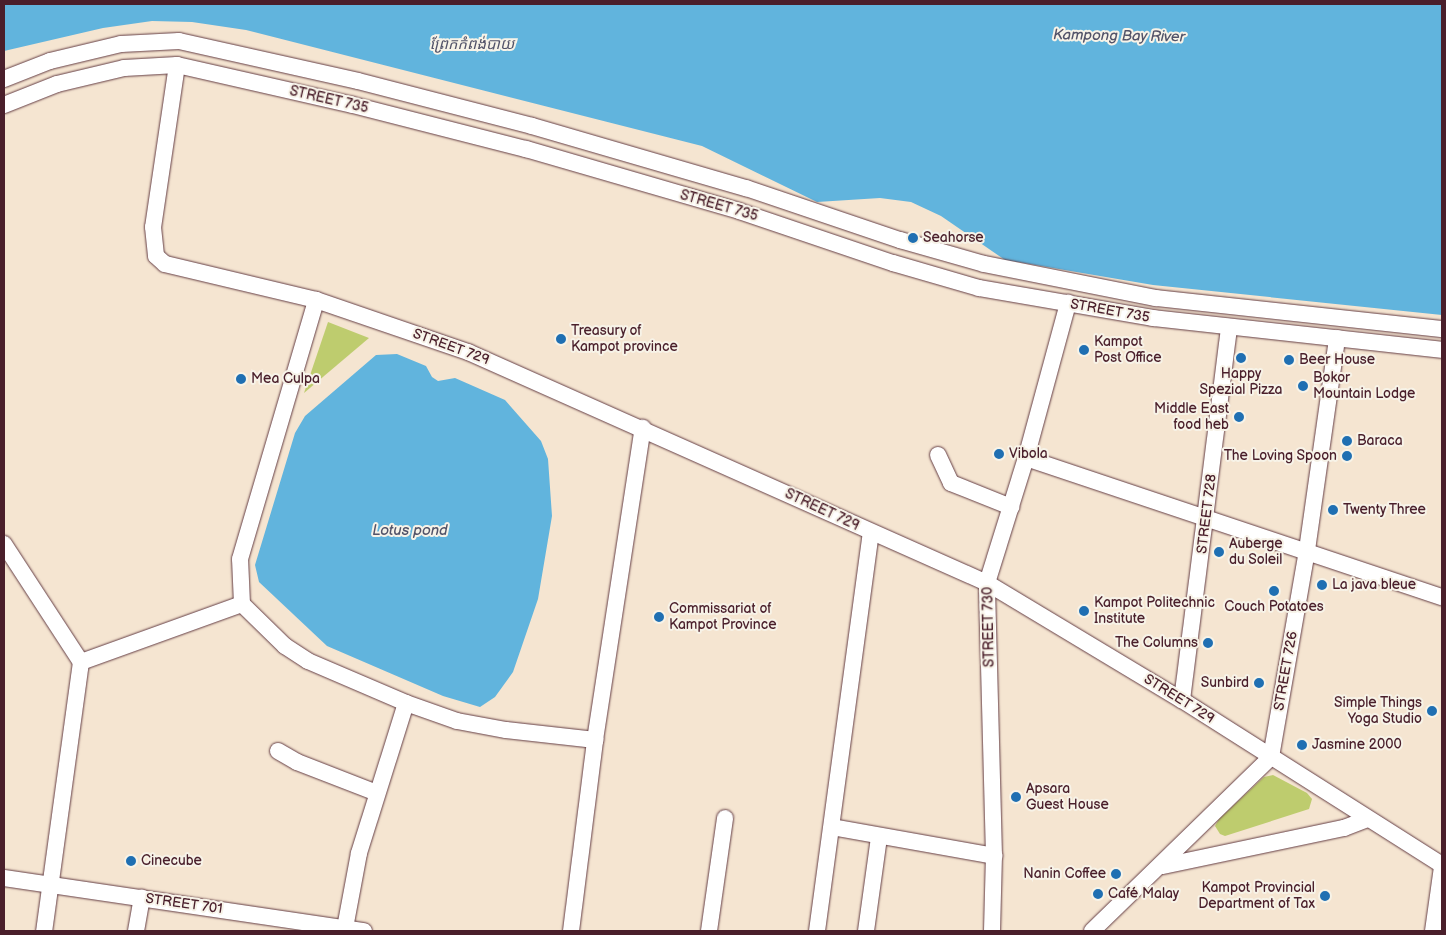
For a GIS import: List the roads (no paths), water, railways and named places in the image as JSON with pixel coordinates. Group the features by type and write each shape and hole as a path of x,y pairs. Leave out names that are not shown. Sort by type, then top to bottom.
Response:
{"street":[{"path":"4,79 50,61 121,44 179,41 358,81 532,126 746,188 900,240 984,264 1156,298 1442,329"},
{"name":"STREET 735","path":"4,105 57,84 124,68 177,65 353,104 526,149 739,211 940,277 1068,304 1153,318 1442,350"},
{"name":"STREET 729","path":"177,65 153,227 156,256 174,268 316,300 468,352 643,428 987,584 1182,700 1442,866"},
{"path":"316,300 240,559 242,604 285,646 333,673 406,703 457,720 506,730 595,740"},
{"name":"STREET 730","path":"992,931 994,856 987,584 1026,458 1068,304"},
{"name":"STREET 728","path":"1182,700 1207,517 1229,327"},
{"name":"STREET 726","path":"1271,757 1307,550 1336,338"},
{"path":"571,931 595,740 643,428"},
{"path":"938,455 950,483 1011,507"},
{"path":"1026,458 1307,550 1442,597"},
{"path":"817,931 871,533"},
{"path":"4,544 81,662 44,931"},
{"path":"81,662 242,604"},
{"path":"345,928 359,853 406,703"},
{"path":"278,750 297,762 377,793"},
{"path":"1092,931 1163,866 1271,757"},
{"path":"709,931 725,818"},
{"path":"1163,866 1344,828 1367,819"},
{"path":"832,827 879,837 994,856"},
{"path":"866,931 879,837"},
{"path":"1433,931 1442,866"},
{"name":"STREET 701","path":"4,878 142,898 279,925 345,928 364,931"},
{"path":"136,931 142,898"}],"water":[{"path":"4,4 1442,4 1442,315 1153,285 1005,260 941,216 911,202 880,198 817,202 702,146 246,30 192,22 152,21 103,28 4,51"},
{"name":"Lotus pond","path":"397,354 426,366 432,377 438,381 455,378 505,400 541,441 548,459 552,516 538,599 513,672 495,697 480,707 443,696 327,646 259,582 255,565 295,433 305,416 376,355"}],"place":[{"name":"Seahorse","path":"913,238"},
{"name":"Treasury of Kampot province","path":"561,339"},
{"name":"Kampot Post Office","path":"1084,350"},
{"name":"Happy Spezial Pizza","path":"1241,358"},
{"name":"Beer House","path":"1289,360"},
{"name":"Mea Culpa","path":"241,379"},
{"name":"Bokor Mountain Lodge","path":"1303,386"},
{"name":"Middle East food heb","path":"1239,417"},
{"name":"Baraca","path":"1347,441"},
{"name":"Vibola","path":"999,454"},
{"name":"The Loving Spoon","path":"1347,456"},
{"name":"Twenty Three","path":"1333,510"},
{"name":"Auberge du Soleil","path":"1219,552"},
{"name":"La java bleue","path":"1322,585"},
{"name":"Couch Potatoes","path":"1274,591"},
{"name":"Kampot Politechnic Institute","path":"1084,611"},
{"name":"Commissariat of Kampot Province","path":"659,617"},
{"name":"The Columns","path":"1208,643"},
{"name":"Sunbird","path":"1259,683"},
{"name":"Simple Things Yoga Studio","path":"1432,711"},
{"name":"Jasmine 2000","path":"1302,745"},
{"name":"Apsara Guest House","path":"1016,797"},
{"name":"Cinecube","path":"131,861"},
{"name":"Nanin Coffee","path":"1116,874"},
{"name":"Café Malay","path":"1098,894"},
{"name":"Kampot Provincial Department of Tax","path":"1325,896"}],"water label":[{"name":"Kampong Bay River","path":"1119,36"},
{"name":"ព្រែកកំពង់បាយ","path":"472,45"}]}
